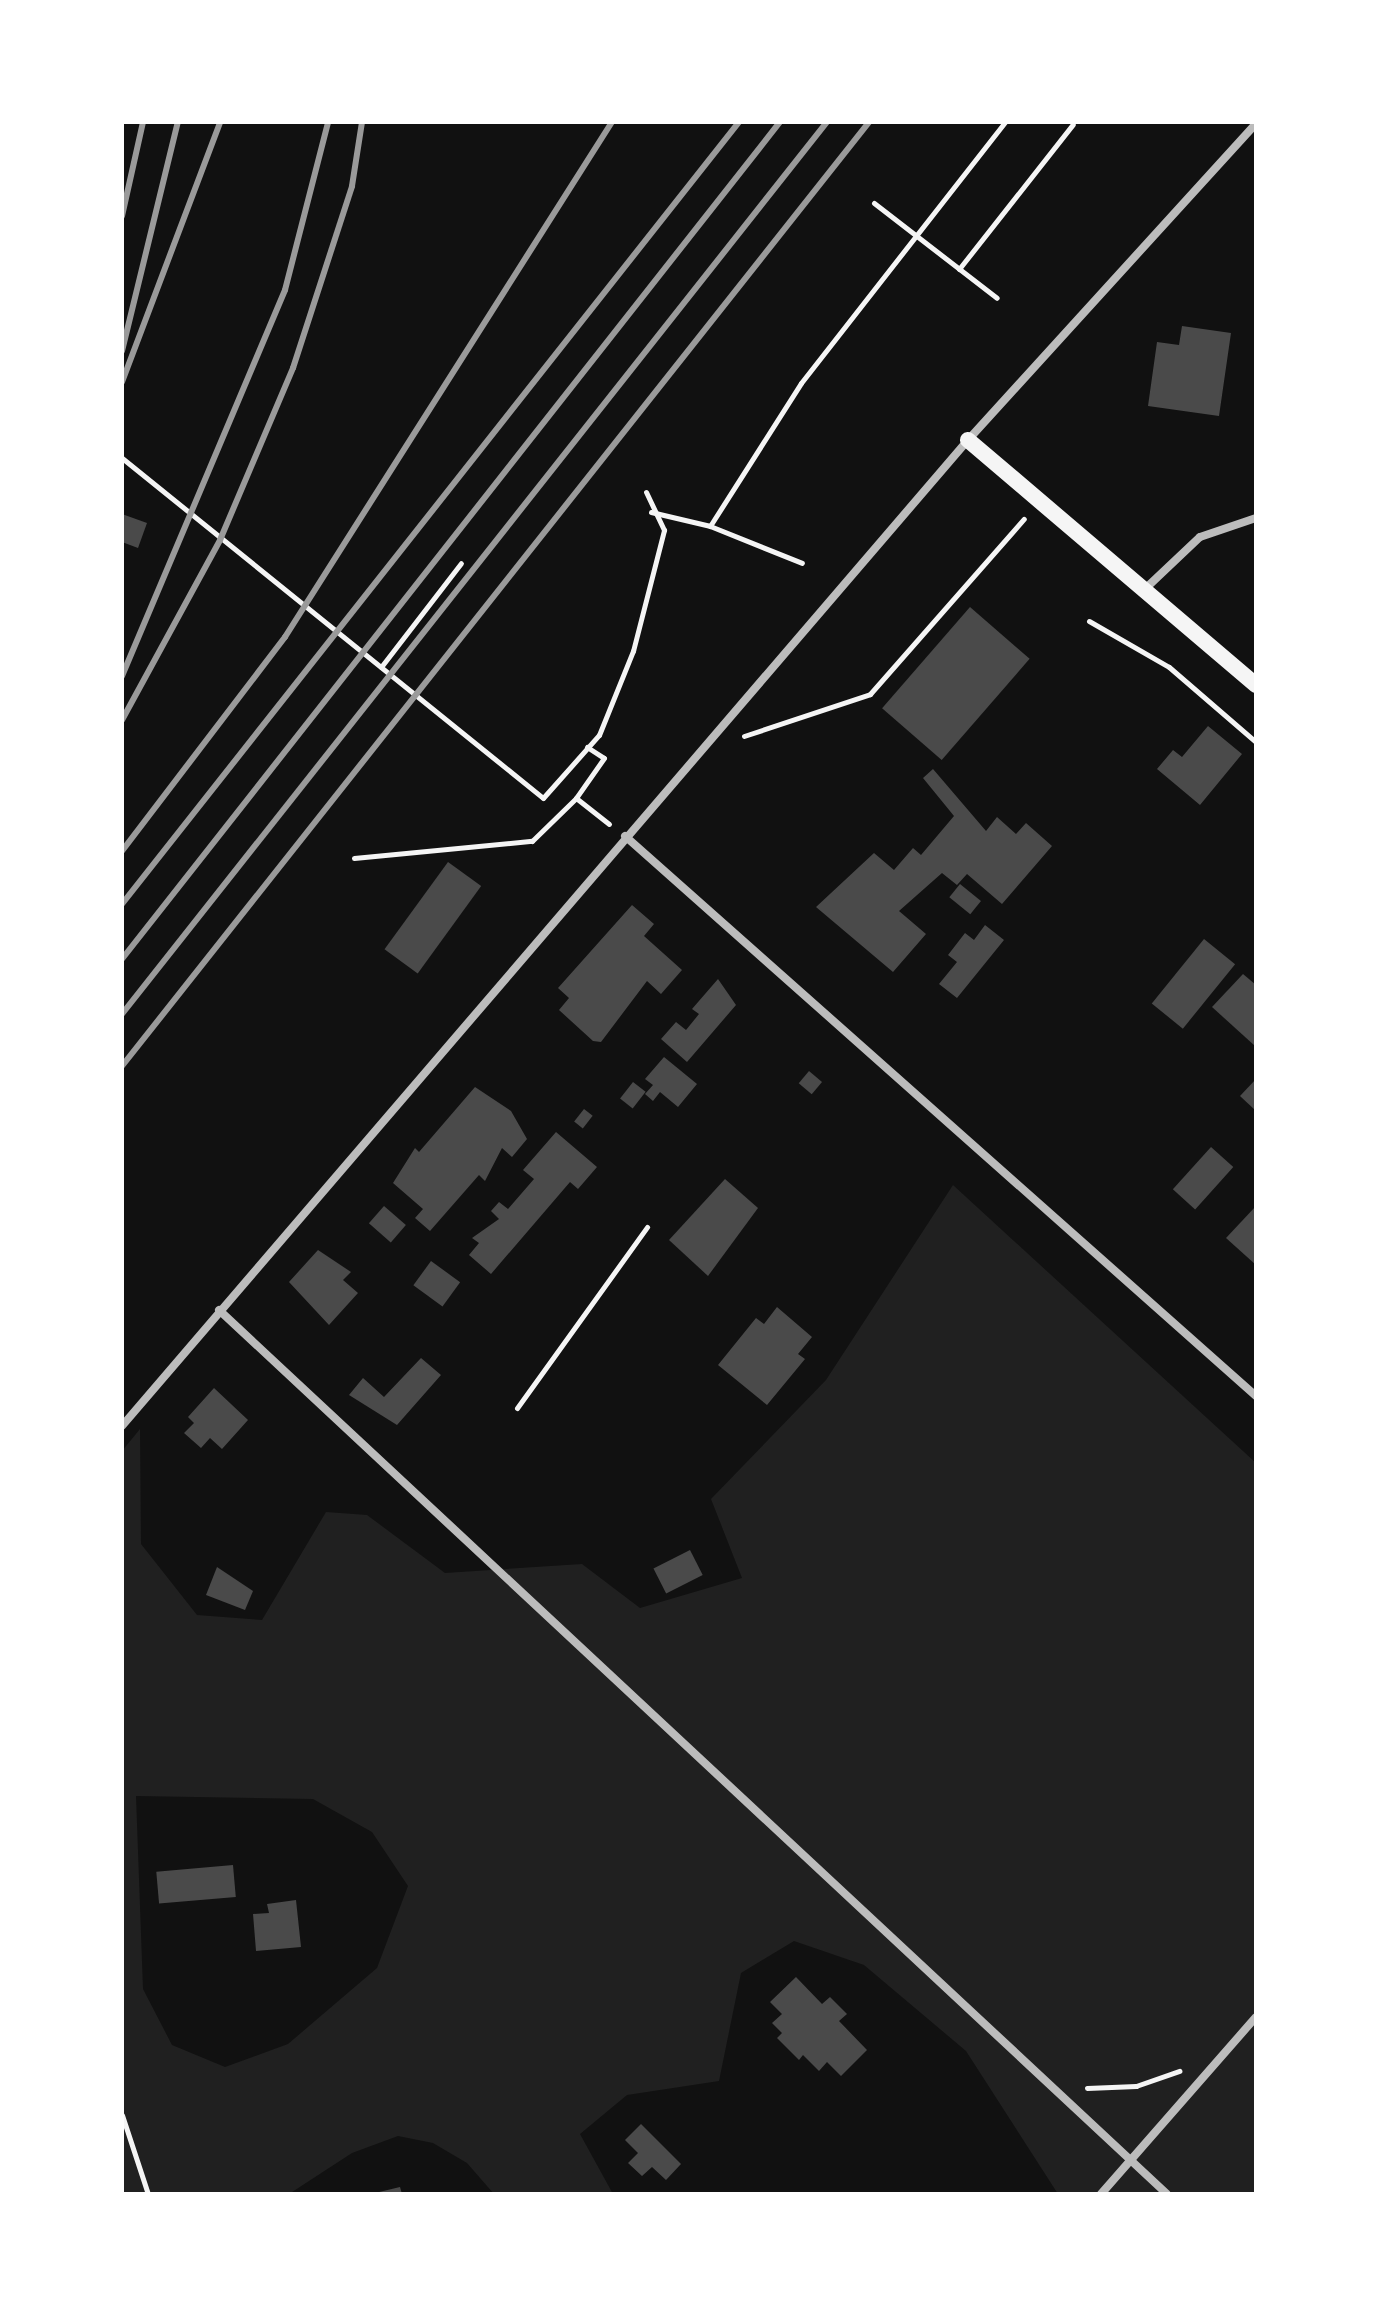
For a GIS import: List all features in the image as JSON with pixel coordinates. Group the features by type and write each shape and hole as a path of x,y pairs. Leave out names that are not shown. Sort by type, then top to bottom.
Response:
{"main road":[{"path":"968,440 1146,588 1256,685"}],"street":[{"path":"122,1426 625,836 968,440 1256,124"},
{"path":"1146,588 1200,537 1256,518"},
{"path":"625,836 1256,1396"},
{"path":"219,1310 1167,2194"},
{"path":"1101,2194 1256,2017"}],"path":[{"path":"710,526 801,383 1005,122"},
{"path":"959,269 1073,124"},
{"path":"874,203 997,298"},
{"path":"122,458 543,798 587,747 633,651 664,530 650,512 646,492"},
{"path":"700,751 870,694 1040,500"},
{"path":"650,512 710,526 802,563"},
{"path":"381,667 461,563"},
{"path":"1089,621 1169,667 1256,742"},
{"path":"354,858 532,841 576,798 604,758 587,747"},
{"path":"576,798 625,836"},
{"path":"517,1408 647,1227"},
{"path":"1054,2090 1136,2086 1223,2055"},
{"path":"122,2115 148,2194"}],"shaded area":[{"path":"953,1185 1256,1463 1256,2194 1058,2194 966,2051 864,1965 794,1941 741,1973 719,2081 627,2095 580,2134 613,2194 494,2194 467,2163 433,2143 398,2136 352,2153 289,2194 122,2194 122,1451 140,1429 141,1544 197,1615 262,1620 326,1512 367,1515 445,1573 582,1564 640,1608 742,1578 711,1499 826,1380","holes":["136,1796 313,1799 372,1832 408,1886 377,1968 288,2044 225,2067 172,2045 143,1989"]}],"building":[{"path":"1182,326 1231,333 1219,416 1148,406 1157,342 1179,345"},
{"path":"122,514 147,523 138,548 122,542"},
{"path":"970,607 1030,659 942,760 882,708"},
{"path":"1208,726 1242,754 1200,805 1157,769 1173,750 1182,757"},
{"path":"933,769 986,831 997,817 1016,834 1026,823 1052,846 1002,904 967,874 957,885 942,873 899,911 926,934 893,972 816,907 874,853 894,870 913,848 921,855 954,816 923,778"},
{"path":"448,862 481,886 418,973 385,949"},
{"path":"960,884 981,901 970,914 949,897"},
{"path":"632,905 654,924 644,936 682,970 661,994 647,981 601,1042 593,1041 559,1010 569,998 558,988"},
{"path":"985,925 1004,940 957,998 939,984 957,962 948,955 965,933 974,940"},
{"path":"1204,939 1235,964 1183,1029 1152,1004"},
{"path":"1243,974 1256,985 1255,1046 1212,1007"},
{"path":"718,979 736,1005 687,1062 661,1039 676,1022 686,1030 699,1014 692,1009"},
{"path":"664,1057 697,1084 678,1107 660,1092 653,1101 645,1094 653,1085 645,1079"},
{"path":"809,1071 822,1082 812,1094 799,1083"},
{"path":"1256,1079 1256,1111 1240,1096"},
{"path":"633,1082 646,1092 633,1108 620,1099"},
{"path":"475,1087 511,1111 527,1139 512,1157 502,1148 485,1181 479,1175 430,1231 415,1218 423,1209 393,1183 415,1148 419,1152"},
{"path":"584,1109 593,1116 583,1128 574,1122"},
{"path":"556,1132 597,1167 578,1189 570,1182 491,1274 469,1255 479,1243 472,1238 499,1219 491,1211 499,1202 508,1209 534,1179 523,1170"},
{"path":"1211,1147 1233,1167 1195,1209 1173,1189"},
{"path":"725,1179 758,1208 708,1276 669,1240"},
{"path":"384,1206 406,1225 391,1242 369,1223"},
{"path":"1256,1206 1256,1265 1226,1238"},
{"path":"318,1250 351,1272 343,1280 358,1293 329,1325 289,1282"},
{"path":"431,1261 460,1282 442,1306 413,1285"},
{"path":"777,1307 812,1337 798,1354 805,1359 767,1405 718,1365 756,1318 764,1324"},
{"path":"421,1358 441,1375 397,1425 349,1395 363,1378 384,1397"},
{"path":"214,1388 248,1420 222,1449 210,1438 201,1448 184,1433 194,1423 188,1417"},
{"path":"690,1550 703,1575 666,1594 653,1569"},
{"path":"217,1567 253,1591 245,1610 206,1595"},
{"path":"233,1865 236,1897 159,1904 156,1872"},
{"path":"296,1900 301,1947 256,1951 253,1914 269,1913 267,1904"},
{"path":"796,1977 822,2004 830,1997 847,2014 839,2021 867,2050 841,2076 827,2062 819,2071 803,2055 799,2060 777,2038 782,2033 772,2023 782,2014 770,2002"},
{"path":"641,2124 681,2164 666,2180 652,2167 642,2176 628,2163 638,2153 625,2140"},
{"path":"400,2187 402,2194 375,2193"}],"railway":[{"path":"122,216 143,122"},
{"path":"122,351 178,122"},
{"path":"122,382 220,122"},
{"path":"122,676 285,290 328,122"},
{"path":"122,720 220,540 293,368 352,186 362,122"},
{"path":"122,851 285,637 612,122"},
{"path":"122,904 739,122"},
{"path":"122,959 780,122"},
{"path":"122,1014 827,122"},
{"path":"122,1066 869,122"}]}
